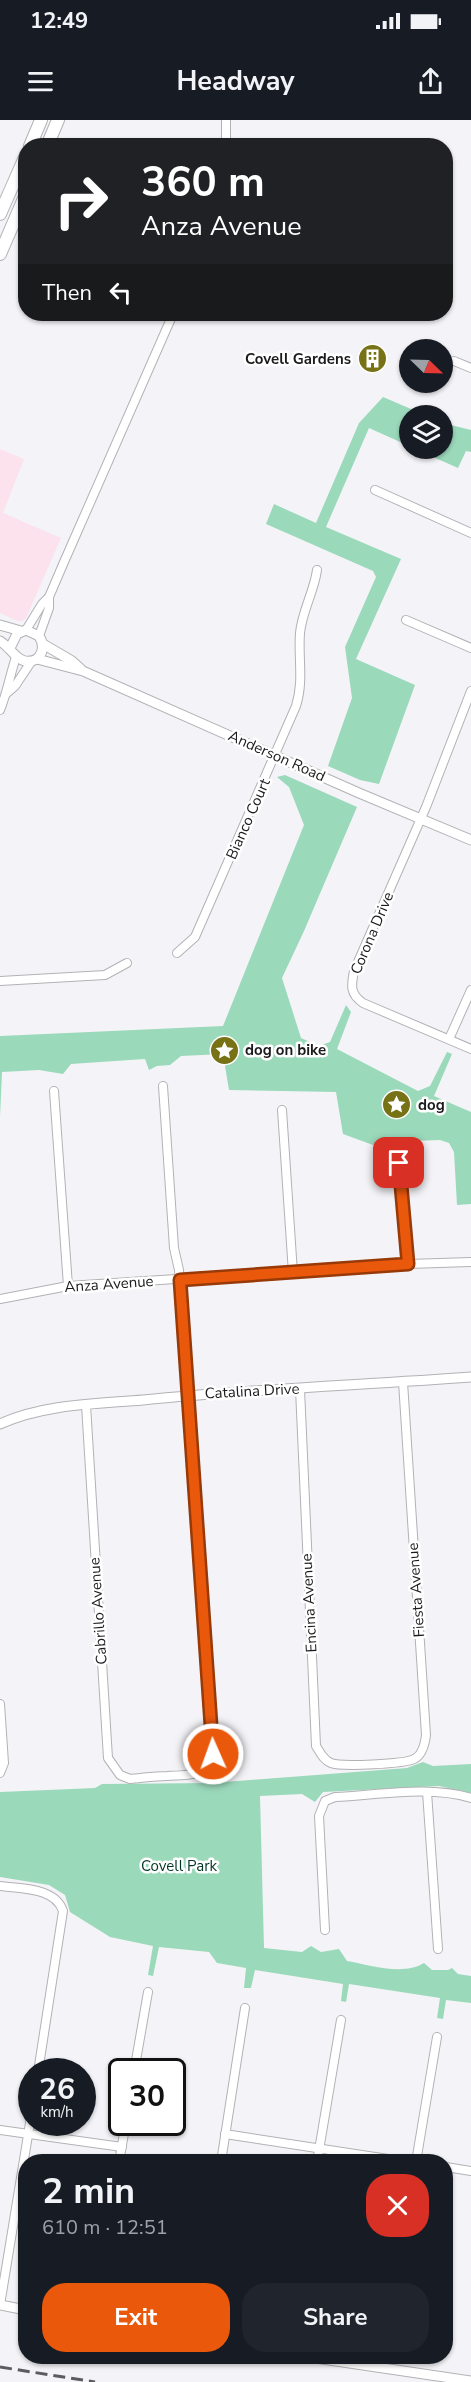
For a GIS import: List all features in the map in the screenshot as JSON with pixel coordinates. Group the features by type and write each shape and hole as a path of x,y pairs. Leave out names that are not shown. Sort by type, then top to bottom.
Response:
{"main road":[{"path":"33,138 41,120"},
{"path":"50,138 58,120"},
{"path":"0,214 18,173"},
{"path":"0,254 18,212"}],"street":[{"path":"225,138 226,120"},
{"path":"10,648 13,638 24,631 49,597 170,321"},
{"path":"454,361 471,368"},
{"path":"375,490 471,533"},
{"name":"Bianco Court","path":"177,952 195,938 300,695 302,682 300,633 317,570"},
{"path":"7,693 15,687 42,651 41,640 49,608 49,597"},
{"path":"406,620 471,648"},
{"path":"0,625 24,631 41,640"},
{"name":"Anderson Road","path":"41,640 83,671"},
{"path":"0,641 10,648 16,657 34,660"},
{"path":"0,710 16,657"},
{"name":"Anderson Road","path":"34,660 83,671 471,840"},
{"path":"422,818 471,690"},
{"name":"Corona Drive","path":"422,818 354,971 351,988 355,997 363,1003 471,1049"},
{"path":"0,981 105,975 127,963"},
{"path":"449,1040 471,990"},
{"path":"164,1086 174,1248 180,1280 189,1395"},
{"path":"54,1091 68,1286"},
{"path":"282,1110 293,1273"},
{"path":"399,1163 408,1264"},
{"name":"Anza Avenue","path":"0,1299 68,1286 471,1262"},
{"name":"Catalina Drive","path":"0,1424 22,1415 86,1405 189,1395 471,1377"},
{"name":"Fiesta Avenue","path":"379,1764 414,1759 422,1751 426,1735 404,1382"},
{"name":"Encina Avenue","path":"300,1389 316,1746 330,1763 379,1764"},
{"name":"Cabrillo Avenue","path":"86,1405 108,1758 120,1775 130,1779 192,1775 202,1772 209,1764 213,1754 189,1395"},
{"path":"0,1704 4,1763 0,1773"},
{"path":"325,1930 319,1816 322,1805 335,1797 428,1792 471,1798"},
{"path":"428,1792 438,1949"},
{"path":"0,1886 45,1893 61,1905 63,1918 40,2058"},
{"path":"136,2058 148,1992"},
{"path":"222,2154 245,2008"},
{"path":"318,2154 341,2020"},
{"path":"417,2154 437,2037"},
{"path":"0,2130 18,2133"},
{"path":"225,2134 357,2154"},
{"path":"25,2154 28,2136"},
{"path":"36,2136 122,2147"},
{"path":"121,2154 124,2136"},
{"path":"453,2168 471,2171"},
{"path":"18,2196 0,2305 18,2308"},
{"path":"358,2364 471,2380"}],"shaded area":[{"path":"0,449 24,459 3,513 61,538 26,618 22,621 0,613"}],"green space":[{"path":"383,397 402,405 399,405 399,442 369,428 326,527 401,559 356,659 415,685 379,784 360,780 328,766 352,698 345,647 376,577 373,571 266,524 274,504 316,523 359,423"},
{"path":"453,426 471,430 471,452 466,451 458,468 438,459 453,459"},
{"path":"285,775 357,807 282,978 301,1038 319,1046 330,1042 346,1005 351,1012 337,1049 418,1091 430,1086 447,1052 452,1054 434,1096 471,1112 471,1204 457,1205 454,1152 449,1143 440,1140 411,1141 381,1148 343,1134 336,1092 229,1090 223,1054 181,1056 170,1065 157,1066 149,1070 145,1059 71,1064 63,1074 39,1070 2,1072 0,1117 0,1036 223,1026 304,825 289,787 277,777"},
{"name":"Covell Park","path":"423,1762 433,1766 471,1764 471,1793 439,1786 323,1792 315,1802 302,1794 260,1796 264,1948 302,1952 311,1946 321,1952 339,1949 347,1961 365,1965 406,1969 424,1963 432,1970 452,1968 458,1974 471,1976 471,2003 446,2000 443,2019 437,2018 440,1998 349,1984 346,2002 341,2001 343,1984 255,1970 251,1988 244,1988 246,1968 217,1963 209,1952 159,1947 153,1976 148,1975 153,1946 110,1937 70,1912 65,1895 49,1885 0,1877 0,1792 95,1788 102,1784 212,1783 407,1768"}],"railway":[{"path":"0,2367 95,2382"}],"place":[{"name":"Covell Gardens","path":"372,359"},
{"name":"dog on bike","path":"224,1050"},
{"name":"dog","path":"397,1105"}],"route":[{"path":"213,1754 180,1280 408,1264 399,1163"}]}
